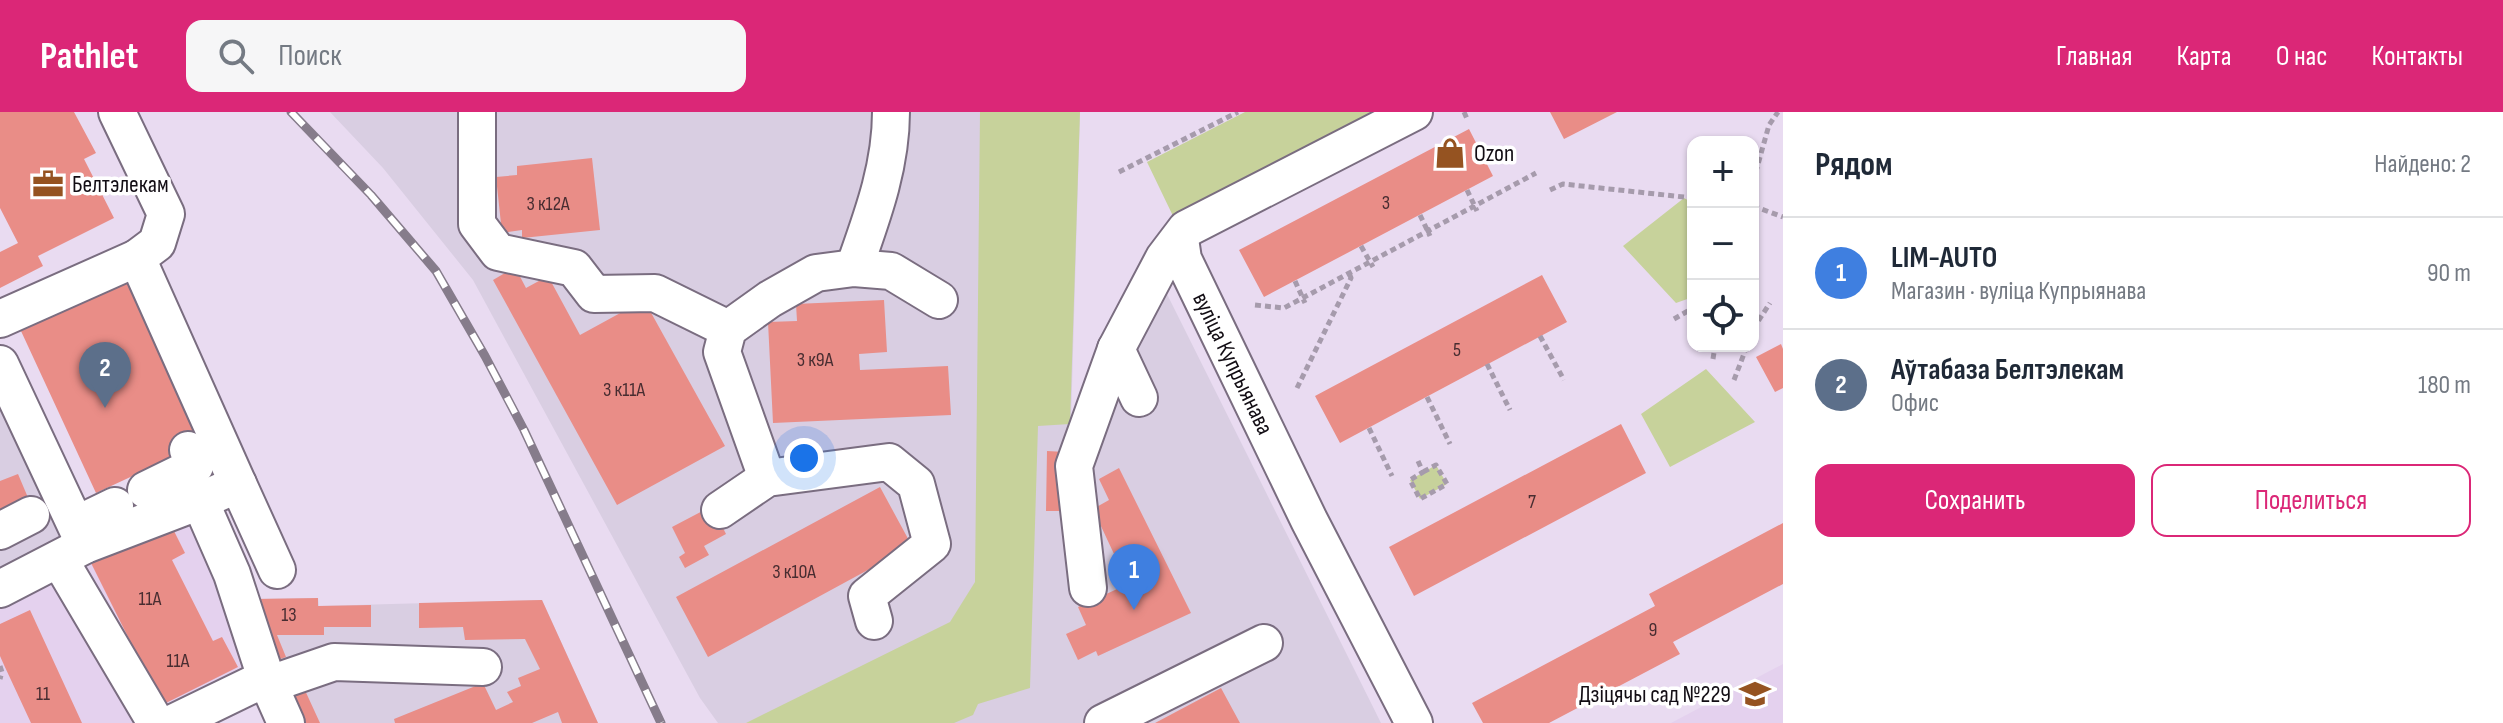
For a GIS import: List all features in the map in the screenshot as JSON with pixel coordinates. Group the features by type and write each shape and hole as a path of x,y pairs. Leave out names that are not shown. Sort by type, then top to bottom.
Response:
{"street":[{"path":"0,319 137,258 157,243 166,214 117,112"},
{"path":"477,112 477,224 498,252 574,268 594,294 655,293 728,329"},
{"path":"854,268 881,190 891,133 891,112"},
{"path":"1088,588 1074,466 1116,349 1164,258 1186,229 1414,112"},
{"name":"вуліца Купрыянава","path":"1180,239 1183,259 1309,520 1414,723"},
{"path":"137,258 277,570"},
{"path":"767,478 722,352 728,329 770,299 816,273 854,268 891,271 939,300"},
{"path":"1116,349 1139,398"},
{"path":"0,364 72,552 156,723"},
{"path":"72,552 84,521 195,466 188,450"},
{"path":"720,510 767,478 889,462 916,484 932,544 867,596 874,621"},
{"path":"0,589 72,552 238,484"},
{"path":"200,501 232,574 266,678 286,723"},
{"path":"1103,723 1264,643"},
{"path":"173,723 266,678 276,682 334,662 483,667"}],"path":[{"path":"1119,172 1238,112"},
{"path":"1464,112 1468,121"},
{"path":"1759,161 1769,125 1778,112"},
{"path":"1255,305 1284,308 1304,300 1536,173"},
{"path":"1550,190 1563,184 1687,197"},
{"path":"1467,190 1476,208"},
{"path":"1758,208 1780,216 1783,226"},
{"path":"1420,215 1429,233"},
{"path":"1361,246 1371,264"},
{"path":"1297,388 1351,278 1349,273"},
{"path":"1295,281 1304,300"},
{"path":"1759,320 1770,303"},
{"path":"1674,319 1687,311"},
{"path":"1540,336 1564,380"},
{"path":"1713,359 1714,352"},
{"path":"1734,380 1745,352"},
{"path":"1487,364 1510,410"},
{"path":"1427,397 1450,444"},
{"path":"1369,428 1392,476"},
{"path":"1418,461 1423,472"},
{"path":"1436,465 1447,484 1420,499 1410,480 1423,472 1436,465"},
{"path":"0,679 2,666"}],"shaded area":[{"path":"330,112 1080,112 1071,421 1145,250 1381,723 718,723 700,698 473,280 383,168"},
{"path":"0,395 64,536 0,569"},
{"path":"171,486 266,691 198,723 0,723 0,572"},
{"path":"318,598 319,606 542,600 598,723 295,723 253,599"},
{"name":"Дзіцячы сад №229","path":"1783,664 1783,723 1671,723"}],"green space":[{"path":"980,112 1080,112 1070,424 1038,426 1030,688 978,704 973,715 954,723 746,723 950,622 975,582"},
{"path":"1245,112 1398,112 1179,222 1173,216 1147,162"},
{"path":"1684,198 1687,200 1687,299 1676,303 1623,246"},
{"path":"1706,369 1755,422 1670,467 1641,414"},
{"path":"1436,465 1447,484 1420,499 1410,480"}],"building":[{"name":"Белтэлекам","path":"0,112 74,112 96,153 84,159 114,218 38,256 43,266 0,288 0,252 18,243 0,208"},
{"path":"1550,112 1617,112 1564,139"},
{"path":"1469,129 1493,176 1264,297 1239,250"},
{"path":"592,158 600,230 522,238 522,230 502,233 496,177 517,175 517,166"},
{"path":"515,267 526,288 548,276 580,335 644,300 725,446 617,505 493,280"},
{"path":"1542,275 1567,322 1340,443 1315,396"},
{"path":"132,279 208,441 96,493 21,331"},
{"path":"884,300 887,352 859,354 860,370 948,366 951,415 773,423 768,322 797,321 796,304"},
{"path":"1781,344 1783,388 1775,392 1756,357"},
{"path":"1621,424 1646,473 1414,596 1389,547"},
{"path":"1047,451 1065,452 1064,511 1046,511"},
{"path":"1119,468 1191,613 1098,656 1096,651 1078,660 1066,634 1086,625 1078,607 1128,584 1093,509 1109,500 1099,479"},
{"path":"18,474 29,500 0,511 0,481"},
{"path":"880,487 912,546 708,657 676,597"},
{"path":"712,506 726,534 704,546 709,555 685,568 679,557 685,553 672,527"},
{"path":"169,521 185,553 172,560 213,641 222,637 238,667 162,705 90,561"},
{"path":"1783,523 1783,584 1673,642 1680,654 1549,723 1483,723 1472,703 1655,606 1649,594"},
{"path":"318,598 318,606 371,605 371,627 324,627 324,635 277,635 286,657 269,663 253,599"},
{"path":"542,600 598,723 562,723 558,712 532,723 395,723 394,719 483,683 496,710 513,702 507,692 521,686 518,678 540,669 525,639 465,640 463,627 419,628 419,603"},
{"path":"30,610 82,723 31,723 4,665 0,656 0,624"},
{"path":"303,686 320,723 295,723 282,696"},
{"path":"1221,688 1240,723 1155,723"}],"railway":[{"path":"291,112 371,195 436,271 524,430 661,723"}],"place":[{"name":"Ozon","path":"1450,153"},
{"name":"Белтэлекам","path":"48,184"},
{"name":"Аўтабаза Белтэлекам","path":"105,408"},
{"name":"LIM-AUTO","path":"1134,610"},
{"name":"Дзіцячы сад №229","path":"1755,694"}]}
